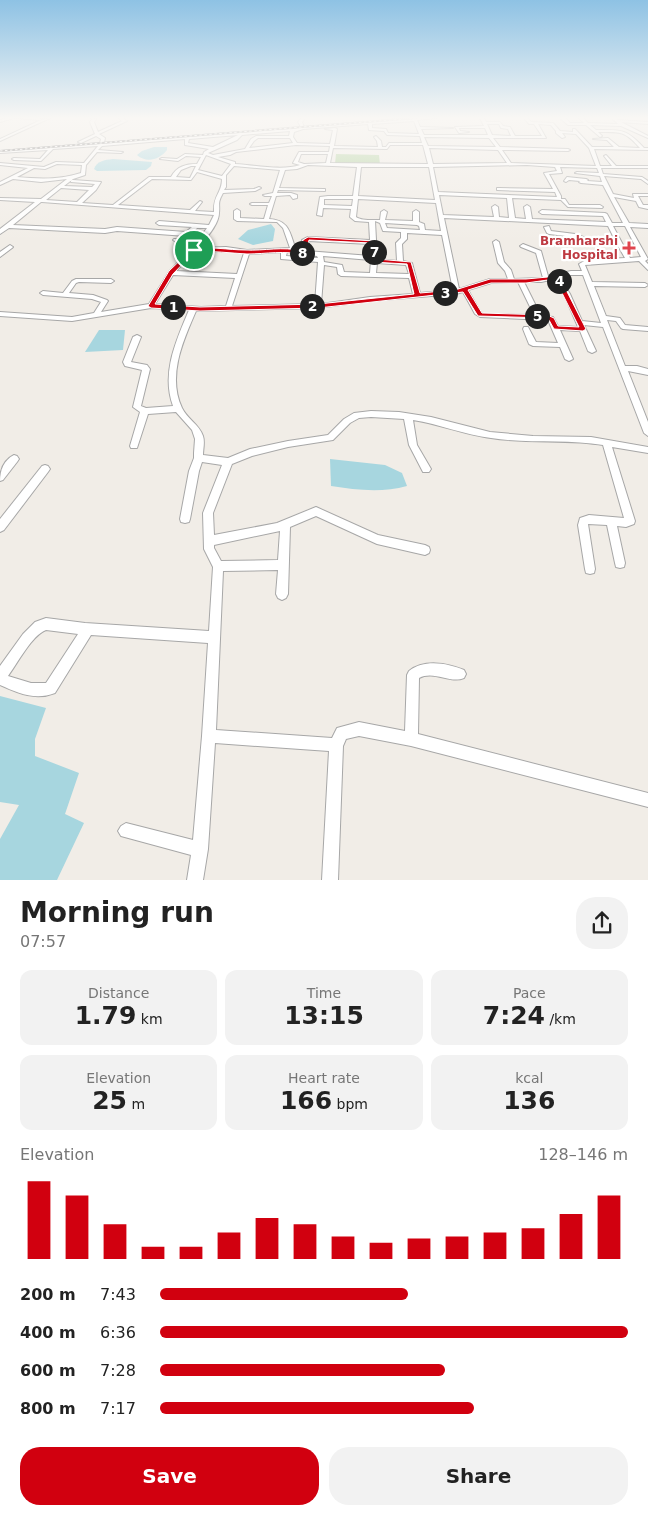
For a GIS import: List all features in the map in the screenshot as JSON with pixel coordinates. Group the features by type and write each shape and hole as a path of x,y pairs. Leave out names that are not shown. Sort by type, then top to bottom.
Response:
{"street":[{"path":"16,159 41,159"},
{"path":"13,178 40,181 73,177 83,174 85,164 89,159"},
{"path":"163,159 179,159"},
{"path":"114,206 151,178 191,179 202,159"},
{"path":"218,159 232,162 233,165 283,169 297,168 304,165"},
{"path":"297,159 295,163 304,165 520,164 648,167"},
{"path":"328,165 329,159"},
{"path":"429,159 456,292"},
{"path":"507,159 510,164"},
{"path":"517,159 520,164"},
{"path":"565,159 568,166"},
{"path":"594,159 604,182 648,268"},
{"path":"609,159 615,167"},
{"path":"0,164 46,168 56,163 85,164"},
{"path":"173,178 174,174 186,165 199,165"},
{"path":"151,306 170,273 194,250 211,228 217,214 216,201 224,187 224,175 233,165"},
{"path":"557,165 560,172"},
{"path":"359,166 354,218 372,221 383,216"},
{"path":"372,176 373,166"},
{"path":"574,166 578,173"},
{"path":"0,184 33,167"},
{"path":"266,220 283,169"},
{"path":"197,171 206,171 218,178 224,178"},
{"path":"599,205 568,206 561,199 546,173 578,173 604,182"},
{"path":"0,232 73,177"},
{"path":"566,181 567,178 604,182"},
{"path":"631,178 637,184"},
{"path":"585,185 631,178 644,178 648,184"},
{"path":"68,181 98,182 94,189 79,203"},
{"path":"578,182 612,182"},
{"path":"620,182 648,184"},
{"path":"60,187 94,189"},
{"path":"220,192 256,190 259,188"},
{"path":"276,189 323,190"},
{"path":"499,189 556,191"},
{"path":"436,193 561,199"},
{"path":"265,195 291,194 295,198"},
{"path":"611,195 638,200"},
{"path":"648,195 636,195 641,206 648,207"},
{"path":"320,214 323,197 438,202"},
{"path":"509,197 512,218"},
{"path":"0,199 217,214"},
{"path":"192,212 200,202"},
{"path":"252,204 271,204"},
{"path":"322,206 355,208"},
{"path":"545,220 542,208 555,208 555,206"},
{"path":"335,215 336,207"},
{"path":"495,207 497,217"},
{"path":"527,207 529,219"},
{"path":"151,232 169,210"},
{"path":"237,212 237,219 276,221 286,227 293,250"},
{"path":"416,212 416,223"},
{"path":"542,212 604,214 629,261"},
{"path":"366,215 383,216 421,224 423,232"},
{"path":"383,216 385,230 444,233"},
{"path":"441,216 497,217 648,226"},
{"path":"372,221 374,242 373,275"},
{"path":"159,223 211,228"},
{"path":"8,226 106,231 117,229 186,234 196,226"},
{"path":"547,227 549,232 553,234 575,236 585,240 618,242"},
{"path":"400,262 399,243 404,239 404,232"},
{"path":"303,253 306,240 308,239 374,242"},
{"path":"176,240 200,242"},
{"path":"496,242 501,263 508,270 511,280"},
{"path":"523,246 539,252 546,279"},
{"path":"0,255 10,247"},
{"path":"194,250 246,252 293,250 340,266 342,275 412,276"},
{"path":"284,250 282,257 285,261 320,259 409,263 417,295"},
{"path":"228,309 246,252"},
{"path":"318,306 320,259"},
{"path":"645,259 586,262 582,264 648,434"},
{"path":"170,273 239,276"},
{"path":"0,314 72,319 151,306 228,309 318,306 456,292 487,282 546,279 571,273 585,273"},
{"path":"557,277 582,326 592,351"},
{"path":"65,294 74,282 78,280 111,281"},
{"path":"520,281 538,316"},
{"path":"590,284 645,285"},
{"path":"465,290 480,315 551,318 570,360"},
{"path":"43,293 96,298 105,301 96,315"},
{"path":"185,519 194,471 199,458 197,453 199,436 178,409 173,388 173,369 194,309"},
{"path":"603,318 618,319 624,327 648,330"},
{"path":"556,328 606,325"},
{"path":"526,329 532,344 563,345"},
{"path":"137,338 127,362 128,364 146,369 137,407 145,411 178,409"},
{"path":"623,368 638,368 648,372"},
{"path":"134,446 145,411"},
{"path":"199,458 228,462 250,453 288,444 330,438 347,421 358,415 431,420 490,435 606,442 648,450"},
{"path":"408,417 413,445 426,469"},
{"path":"590,570 584,521 589,519 626,523 630,521 606,442"},
{"path":"0,477 14,459"},
{"path":"195,880 200,849 209,736 218,566 209,549 208,513 228,462"},
{"path":"0,528 45,469"},
{"path":"209,542 285,524 311,512 320,511 369,536 425,550"},
{"path":"611,521 620,563"},
{"path":"282,594 285,524"},
{"path":"218,566 283,565"},
{"path":"85,629 87,632 50,688 45,691 29,690 0,678 26,638 39,626 53,624 85,629 213,637"},
{"path":"411,739 413,675 418,670 424,669 460,674"},
{"path":"330,880 336,745 342,733 359,729 411,739 648,800"},
{"path":"209,736 336,745"},
{"path":"126,831 200,849"}],"green space":[{"path":"335,159 379,159 380,165 335,164"}],"water":[{"path":"101,161 152,162 151,166 146,170 97,171 94,169"},
{"path":"271,224 275,229 273,241 253,245 238,239 248,230"},
{"path":"99,330 125,330 123,350 85,352"},
{"path":"330,459 385,465 402,473 407,486 379,490 359,490 331,486"},
{"path":"0,696 46,708 35,739 35,756 79,773 65,814 84,823 57,880 0,880 0,839 19,805 0,802"}],"place":[{"name":"Bramharshi Hospital","path":"629,248"}],"route":[{"path":"194,250 170,273 151,306 200,309 318,306 456,292 490,281 526,281 557,277 583,329 556,328 552,319 547,316 480,315 465,290 456,292 417,295 410,264 374,260 374,242 306,239 303,253 293,250 274,252 194,250"}]}
